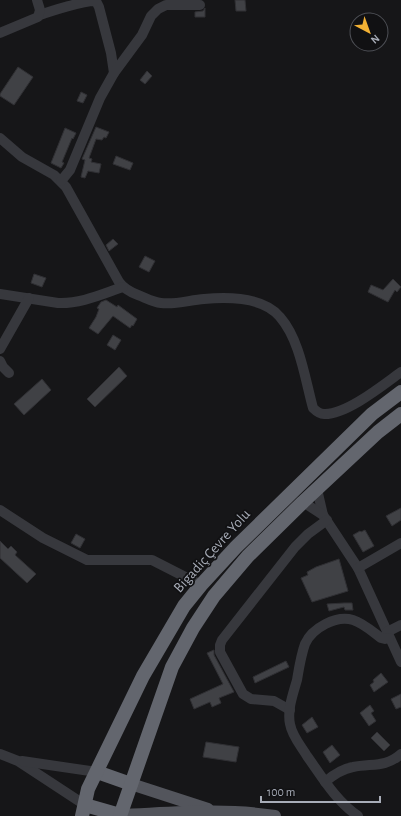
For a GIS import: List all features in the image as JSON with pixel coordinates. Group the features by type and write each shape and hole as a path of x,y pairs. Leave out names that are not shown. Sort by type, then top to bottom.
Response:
{"highway":[{"name":"Bigadiç Çevre Yolu","path":"83,810 88,789 143,676 184,606 200,585 236,546 372,414 401,392"},
{"name":"Bigadiç Çevre Yolu","path":"120,816 172,667 193,628 214,596 243,562 303,502 378,432 401,414"},
{"path":"97,772 131,784"},
{"path":"83,810 120,816"}],"main road":[{"path":"131,784 216,811"},
{"path":"120,816 216,811 252,812 275,816"}],"street":[{"path":"37,0 40,15"},
{"path":"0,33 40,15 60,8 90,0 96,1 107,37 114,73"},
{"path":"61,181 70,170 94,110 114,73 136,44 154,12 162,7 170,5 200,5"},
{"path":"0,138 22,157 54,175 71,193 123,287 131,292 161,303 216,298 253,301 267,306 281,318 291,334 298,353 313,408 320,413 324,414 337,411 357,402 401,372"},
{"path":"0,294 58,303 75,302 123,287"},
{"path":"0,350 29,298"},
{"path":"0,361 9,373"},
{"path":"317,489 325,518 358,568 401,662"},
{"path":"303,502 325,518"},
{"path":"0,510 43,538 87,560 152,560 200,585"},
{"path":"290,710 274,701 251,699 243,694 222,656 220,645 222,640 295,546 325,518"},
{"path":"358,568 401,543"},
{"path":"358,816 337,798 292,733 289,719 290,710 305,644 314,632 326,624 338,620 352,620 359,622 381,638 385,639 401,625"},
{"path":"0,754 18,761 97,772"},
{"path":"325,782 336,773 348,768 380,765 401,754"},
{"path":"18,761 83,810"}],"building":[{"path":"235,0 245,0 246,11 236,11"},
{"path":"205,8 205,17 195,17 195,12 203,11"},
{"path":"18,67 33,77 14,105 0,96 0,94"},
{"path":"147,71 152,76 145,84 140,80"},
{"path":"81,92 87,95 83,103 77,101"},
{"path":"96,127 109,132 106,138 104,137 102,140 96,139 89,158 92,159 91,162 101,164 99,173 88,171 85,178 81,177 85,160 82,159"},
{"path":"65,128 76,133 73,139 72,138 61,168 51,163"},
{"path":"116,156 133,163 130,170 113,164"},
{"path":"113,239 118,244 109,251 106,245"},
{"path":"145,256 155,261 149,272 139,267"},
{"path":"34,274 46,278 42,287 31,283"},
{"path":"393,279 401,287 397,292 395,290 388,302 368,292 371,285 383,290"},
{"path":"106,300 117,307 118,305 137,319 133,326 132,325 130,328 113,316 98,334 89,328 96,317 99,309 97,308 101,302"},
{"path":"113,335 121,340 115,350 107,345"},
{"path":"119,367 127,376 95,407 87,399"},
{"path":"42,379 51,390 24,415 14,404"},
{"path":"401,508 401,520 392,526 386,516"},
{"path":"365,530 374,546 363,552 353,535"},
{"path":"76,534 85,539 80,548 71,543"},
{"path":"0,541 8,549 11,546 17,552 15,555 36,574 27,583 0,558"},
{"path":"339,559 348,591 312,602 301,578 308,575 307,572 316,567"},
{"path":"352,603 353,610 345,610 344,607 329,611 327,604"},
{"path":"214,650 214,655 234,692 219,698 221,703 212,707 210,702 194,709 190,699 223,684 207,653"},
{"path":"286,661 289,667 255,683 253,677"},
{"path":"381,673 388,682 374,692 370,685"},
{"path":"401,694 401,707 396,709 391,699"},
{"path":"370,705 374,711 371,713 376,721 369,726 360,713"},
{"path":"312,717 318,727 307,733 302,725"},
{"path":"377,732 390,745 384,751 371,738"},
{"path":"206,742 239,747 236,762 203,757"},
{"path":"332,745 340,755 330,763 323,752"}]}
